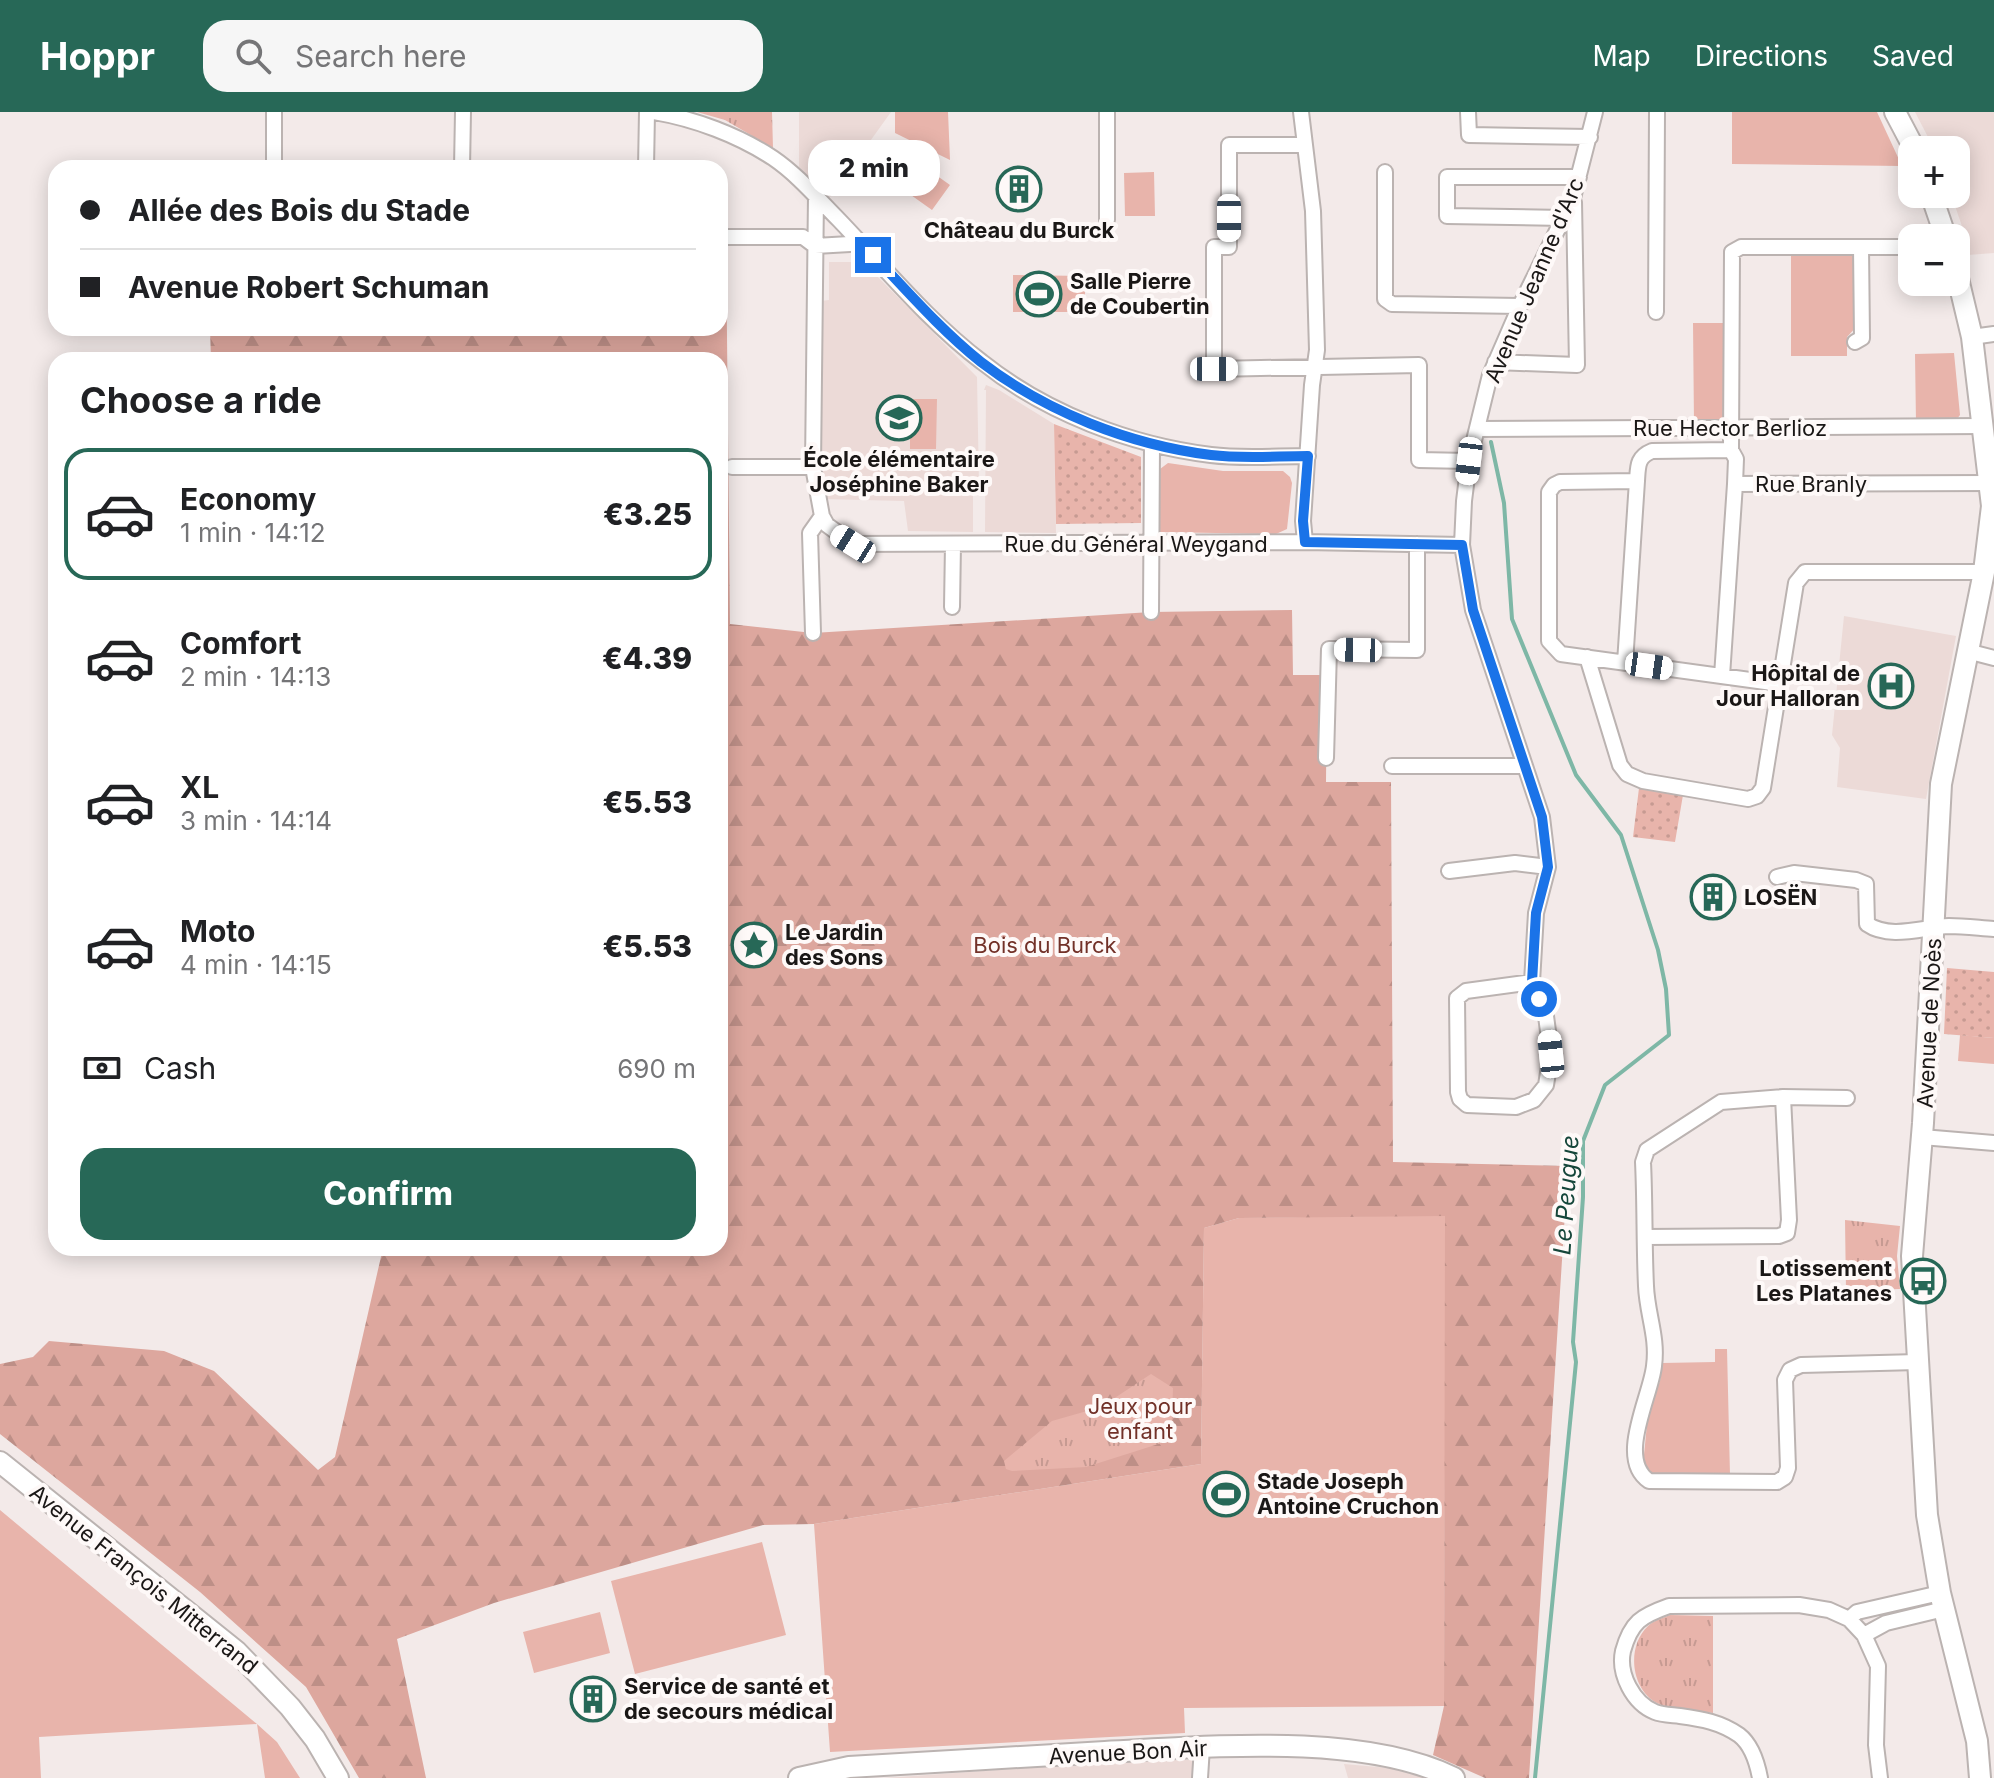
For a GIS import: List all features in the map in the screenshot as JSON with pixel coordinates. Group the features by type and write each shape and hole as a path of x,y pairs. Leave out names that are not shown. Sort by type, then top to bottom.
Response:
{"street":[{"path":"274,112 274,160"},
{"path":"462,160 463,112"},
{"path":"646,160 647,112"},
{"path":"654,112 703,124 771,157 816,195 940,325 1002,377 1054,407 1152,445 1213,455 1308,456"},
{"path":"1107,112 1107,220"},
{"path":"1301,112 1313,211 1317,325 1303,521 1305,542"},
{"path":"1468,112 1469,135 1590,137"},
{"name":"Avenue Jeanne d'Arc","path":"1548,867 1542,817 1473,610 1462,545 1469,461 1495,362 1573,198 1595,112"},
{"path":"1656,312 1657,112"},
{"path":"1895,112 1908,136"},
{"path":"1305,145 1229,145 1229,247 1214,247 1214,369 1419,365 1419,460 1469,461"},
{"path":"1385,172 1385,299 1392,304 1520,306"},
{"path":"1564,218 1447,216 1447,177 1579,177"},
{"path":"813,633 810,533 822,516 813,467 816,195"},
{"path":"1495,362 1577,365 1573,198"},
{"path":"728,237 803,237 815,246 850,244 858,240"},
{"path":"1731,450 1732,252 1741,247 1898,247"},
{"path":"1855,342 1862,338 1861,247"},
{"name":"Avenue de Noès","path":"1962,296 1972,337 1984,426 1990,483 1990,535 1941,784 1935,929 1912,1256 1927,1515 1942,1601 1977,1741 1980,1778"},
{"path":"1972,337 1994,334"},
{"name":"Rue Hector Berlioz","path":"1477,429 1984,426"},
{"path":"1151,612 1154,543 1152,445"},
{"name":"Rue Branly","path":"1637,481 1638,460 1652,451 1731,450 1736,459 1735,484 1990,483"},
{"path":"732,467 813,467"},
{"path":"1625,663 1637,481 1560,482 1549,492 1549,641 1561,654 1587,657 1625,663 1780,684"},
{"path":"1722,676 1735,484"},
{"name":"Rue du Général Weygand","path":"822,516 827,525 853,544 1305,542 1462,545"},
{"path":"952,607 953,544"},
{"path":"1326,758 1329,649 1417,650 1417,544"},
{"path":"1587,657 1620,765 1627,774 1643,781 1748,799 1757,796 1763,788 1796,583 1805,572 1984,572"},
{"path":"1967,651 1994,658"},
{"path":"1392,766 1525,766"},
{"path":"1449,871 1515,863 1548,867 1536,913 1532,982 1546,1016 1551,1054 1546,1085 1534,1100 1516,1107 1467,1105 1458,1092 1457,998 1466,991 1532,982"},
{"path":"1777,877 1794,873 1856,880 1866,884 1867,924 1876,930 1946,926 1994,929"},
{"path":"1646,1237 1779,1236 1787,1233 1783,1097"},
{"path":"1847,1098 1783,1097 1721,1102 1647,1150 1643,1162 1646,1290 1655,1330 1654,1367 1640,1410 1635,1464 1639,1475 1649,1481 1777,1482 1785,1477 1788,1468 1785,1380 1790,1370 1801,1365 1918,1362"},
{"path":"1922,1137 1994,1143"},
{"name":"Avenue François Mitterrand","path":"0,1462 236,1651 290,1707 315,1739 338,1778"},
{"name":"Avenue François Mitterrand","path":"0,1479 248,1680 281,1715 323,1778"},
{"path":"1849,1619 1857,1612 1942,1601"},
{"path":"1864,1635 1942,1601"},
{"path":"1760,1778 1753,1752 1742,1737 1729,1728 1712,1721 1656,1713 1639,1702 1623,1675 1621,1659 1634,1623 1649,1613 1669,1606 1799,1605 1829,1610 1849,1619 1864,1635 1878,1666 1876,1745 1880,1778"},
{"path":"1200,1778 1202,1747"},
{"name":"Avenue Bon Air","path":"799,1778 849,1767 1202,1747 1313,1748 1371,1754 1402,1758 1454,1778"}],"shaded area":[{"path":"799,112 891,112 830,197 799,167"},
{"path":"1915,112 1994,112 1994,253 1970,255 1970,224 1961,224 1956,208 1970,208 1970,136 1927,136"},
{"name":"École élémentaire Joséphine Baker","path":"829,262 863,262 977,377 979,485 973,485 973,532 908,531 904,501 822,499 818,459 821,301 829,300"},
{"path":"986,385 1054,424 1056,533 985,532"},
{"name":"Hôpital de Jour Halloran","path":"1844,616 1956,636 1926,799 1837,787 1840,748 1832,735"},
{"path":"1153,1759 1192,1760 1192,1778 885,1778"},
{"path":"1344,1764 1389,1768 1426,1778 1348,1778"}],"green space":[{"path":"697,112 772,112 773,148 725,120"},
{"path":"895,112 948,112 950,160 895,133"},
{"path":"1732,112 1877,112 1898,157 1898,166 1732,164"},
{"path":"898,148 950,185 932,210 880,173"},
{"path":"1154,172 1155,216 1125,216 1124,173"},
{"path":"1791,253 1853,254 1857,326 1847,337 1847,356 1791,356"},
{"path":"1013,275 1085,276 1085,312 1013,312"},
{"path":"1693,323 1728,323 1726,423 1694,424"},
{"name":"Bois du Burck","path":"210,336 727,336 727,352 211,352"},
{"path":"1954,353 1960,415 1953,424 1916,423 1915,354"},
{"path":"910,399 937,399 936,449 910,449"},
{"path":"1054,424 1141,457 1141,523 1056,524"},
{"name":"Bois du Burck","path":"728,432 730,624 813,633 1151,612 1292,610 1293,675 1327,675 1326,782 1391,782 1393,1162 1568,1166 1529,1778 1485,1778 1433,1755 1444,1706 1445,1216 1239,1218 1204,1228 1201,1464 814,1524 763,1525 494,1603 397,1639 426,1778 359,1778 306,1687 200,1592 0,1434 0,1364 33,1357 49,1341 164,1351 214,1371 318,1470 335,1457 381,1256 728,1256"},
{"path":"1168,463 1223,471 1283,471 1292,483 1287,529 1276,534 1160,532 1160,469"},
{"path":"1639,788 1683,795 1675,842 1633,837"},
{"path":"1947,968 1994,972 1994,1038 1944,1034"},
{"path":"1960,1035 1994,1038 1994,1064 1958,1061"},
{"name":"Stade Joseph Antoine Cruchon","path":"1446,1215 1444,1706 1184,1708 1185,1733 830,1752 814,1524 1201,1464 1204,1228 1239,1218"},
{"path":"1845,1220 1900,1226 1897,1256 1900,1289 1846,1291"},
{"path":"1715,1349 1727,1349 1730,1475 1650,1473 1643,1465 1648,1414 1660,1381 1662,1363 1715,1362"},
{"name":"Jeux pour enfant","path":"1151,1374 1173,1388 1171,1440 1086,1467 1006,1469 1004,1461 1052,1421 1101,1407"},
{"path":"0,1510 257,1724 39,1737 41,1778 0,1778"},
{"path":"762,1542 786,1635 635,1674 611,1581"},
{"path":"600,1612 610,1653 534,1673 523,1632"},
{"path":"1670,1615 1713,1616 1713,1713 1663,1706 1648,1697 1637,1678 1634,1656 1641,1635 1650,1624"},
{"path":"257,1724 277,1742 300,1778 265,1778"}],"waterway":[{"name":"Le Peugue","path":"1491,442 1504,503 1512,619 1576,775 1621,835 1658,950 1666,989 1669,1035 1605,1085 1583,1141 1583,1197 1573,1342 1576,1362 1535,1778"}],"place":[{"name":"Château du Burck","path":"1019,189"},
{"name":"Salle Pierre de Coubertin","path":"1039,294"},
{"name":"École élémentaire Joséphine Baker","path":"899,418"},
{"name":"Hôpital de Jour Halloran","path":"1891,686"},
{"name":"LOSËN","path":"1713,897"},
{"name":"Le Jardin des Sons","path":"754,945"},
{"name":"Lotissement Les Platanes","path":"1923,1281"},
{"name":"Stade Joseph Antoine Cruchon","path":"1226,1494"},
{"name":"Service de santé et de secours médical","path":"593,1699"}],"route":[{"path":"873,255 940,325 980,361 1054,407 1152,445 1213,455 1308,456 1303,521 1305,542 1462,545 1473,610 1542,817 1548,867 1536,913 1532,982 1539,999"}]}
